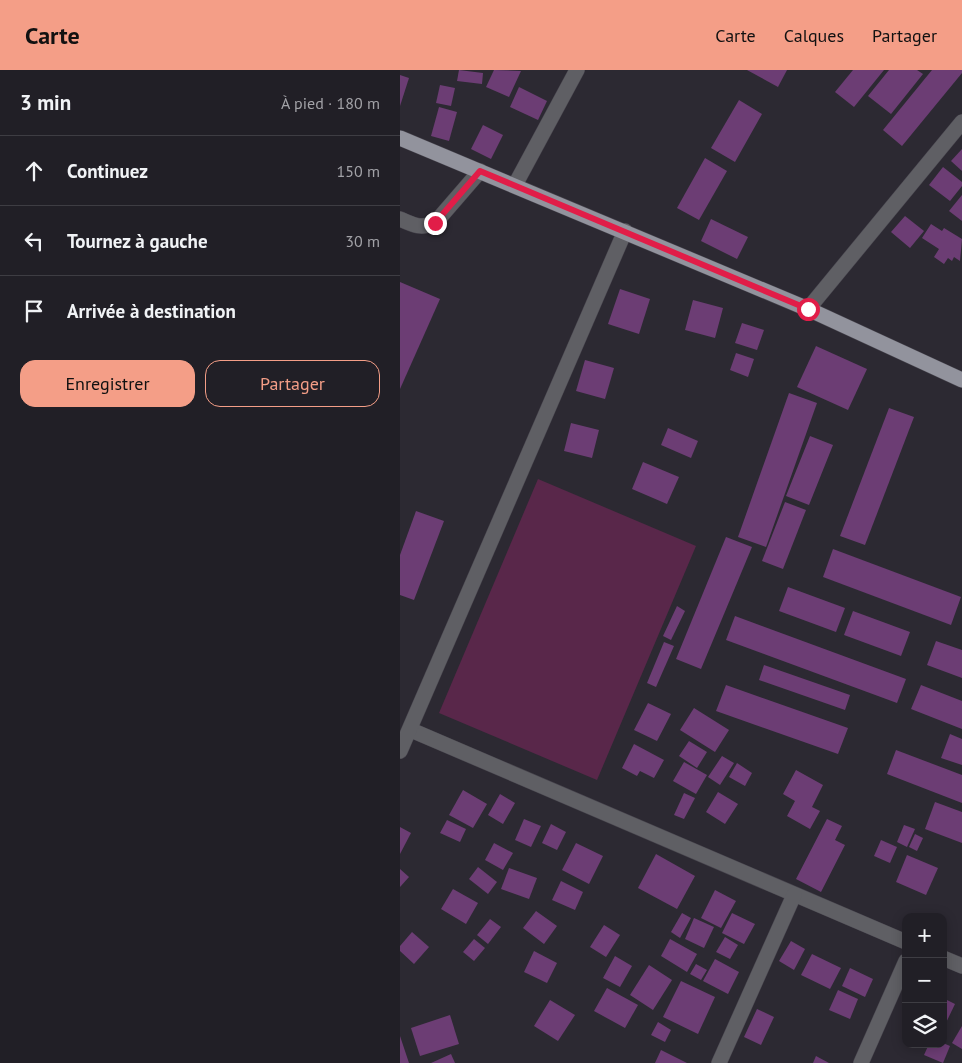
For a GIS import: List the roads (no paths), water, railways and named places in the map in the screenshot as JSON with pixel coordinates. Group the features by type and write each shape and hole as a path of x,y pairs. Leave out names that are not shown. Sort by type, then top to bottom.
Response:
{"main road":[{"path":"400,138 808,309 962,380"}],"street":[{"path":"515,185 578,70"},
{"path":"808,309 962,122"},
{"path":"400,219 416,227 426,227 435,223 480,171"},
{"path":"400,751 411,730 625,231"},
{"path":"411,730 902,940"},
{"path":"719,1063 794,895"},
{"path":"947,960 962,966"},
{"path":"861,1063 902,970"}]}
